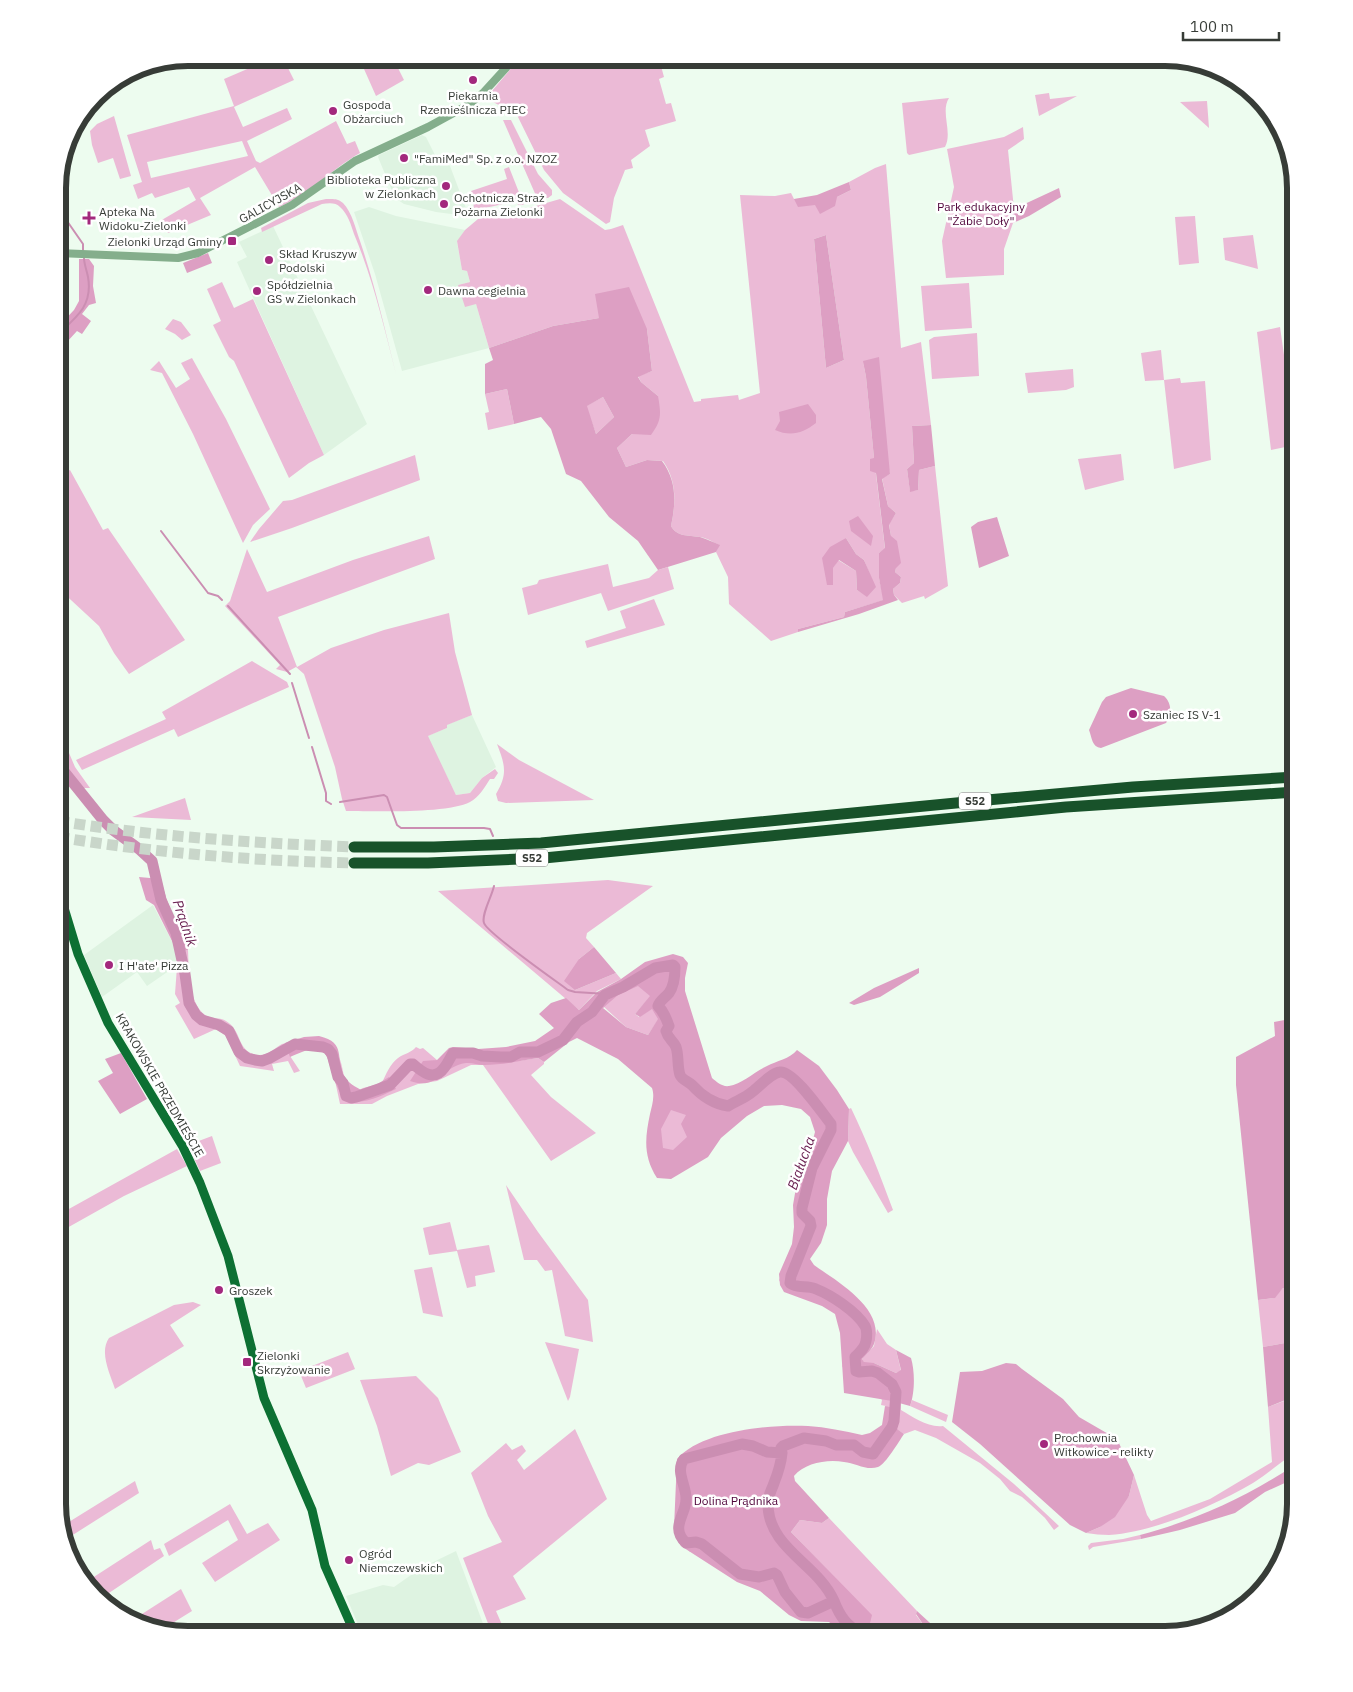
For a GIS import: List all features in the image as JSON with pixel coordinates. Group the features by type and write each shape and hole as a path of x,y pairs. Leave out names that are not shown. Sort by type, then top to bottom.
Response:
{"highway":[{"name":"S52","path":"354,847 434,847 541,843 1133,787 1287,778"},
{"name":"S52","path":"354,863 428,863 544,858 1066,807 1287,793"}],"main road":[{"name":"KRAKOWSKIE PRZEDMIEŚCIE","path":"66,916 78,954 108,1023 183,1148 203,1192 228,1256 264,1398 312,1510 325,1566 351,1626"}],"street":[{"name":"GALICYJSKA","path":"67,254 178,258 198,253 292,205 365,156 428,127 470,104 507,67"}],"shaded area":[{"path":"422,135 426,137 435,155 450,166 467,211 465,215 436,212 404,204 395,198 378,157"},
{"path":"369,207 396,216 465,230 457,242 462,270 467,271 470,282 458,285 476,304 489,348 402,371 375,274 354,212"},
{"path":"273,226 367,424 324,455 237,262 247,257 239,242"},
{"path":"472,715 496,767 482,778 470,793 456,795 427,736 447,728 446,725"},
{"path":"153,905 178,953 176,966 147,986 137,972 102,997 84,955"},
{"path":"456,1551 484,1626 359,1626 346,1596 383,1585 394,1587 421,1568"}],"green space":[{"path":"252,67 288,67 294,80 234,107 243,127 287,108 292,119 247,141 256,161 260,163 336,121 347,144 355,141 360,153 290,202 279,207 255,167 200,198 211,215 168,233 160,221 196,200 189,187 155,198 152,193 138,199 133,185 142,182 127,135 234,106 224,79","holes":["242,141 248,156 151,178 147,162"]},
{"path":"363,67 398,67 404,80 376,96"},
{"path":"512,67 661,67 664,77 659,79 666,104 671,103 676,121 645,130 650,146 631,160 633,168 625,170 614,198 610,222 606,224 563,193 544,170 517,115 486,98"},
{"path":"1049,93 1050,99 1077,96 1039,116 1035,95"},
{"path":"949,98 946,109 948,135 945,147 909,155 907,153 902,103"},
{"path":"1207,101 1209,128 1180,102"},
{"path":"114,116 131,176 120,179 113,158 98,163 90,131 97,124"},
{"path":"503,120 511,120 538,174 552,190 552,195 548,198 537,198"},
{"name":"Park edukacyjny \"Żabie Doły\"","path":"1023,127 1024,139 1008,150 1014,209 1013,223 1004,249 1004,275 946,278 942,241 954,187 947,149 1004,137"},
{"path":"886,164 901,348 921,342 931,425 912,426 914,463 907,469 910,491 918,490 919,470 935,466 948,586 925,599 924,596 902,603 894,595 893,589 900,583 901,577 895,572 889,524 896,513 888,506 882,478 890,474 863,361 885,549 879,553 879,578 884,600 845,612 844,617 798,629 798,632 771,641 729,604 728,577 716,552 719,545 710,540 687,536 673,530 671,526 674,509 673,484 663,461 647,460 626,467 617,448 632,434 658,396 641,382 638,376 652,371 647,329 599,318 553,326 489,348 476,304 465,307 458,285 470,282 467,271 462,270 457,241 465,230 478,219 560,199 605,230 623,225 694,402 701,401 701,399 738,395 739,400 760,393 740,195 775,196 791,193 794,199 837,197 851,190 849,182","holes":["826,235 844,360 826,368 814,239","846,538 856,554 864,560 875,587 867,596 857,590 856,571 838,560 833,568"]},
{"path":"509,167 520,195 524,194 526,201 523,205 518,205 517,201 485,208 486,212 478,213 474,208 471,191 507,179 504,169"},
{"path":"849,182 851,190 837,197 835,206 820,214 815,205 798,207 794,199 817,195"},
{"path":"1059,188 1061,197 1013,223 1014,209"},
{"path":"326,199 341,201 349,211 353,221 375,291 396,374 367,268 343,210 338,205 322,204 262,232 261,228 308,203"},
{"path":"1195,216 1199,263 1179,265 1175,217"},
{"path":"826,235 844,360 826,368 814,239"},
{"path":"1253,235 1258,269 1225,260 1223,238"},
{"path":"208,253 212,263 187,273 183,263"},
{"path":"79,259 89,259 94,266 93,286 96,303 89,305 82,314 91,321 82,334 77,331 67,342 67,318 79,301"},
{"path":"222,282 234,308 253,299 324,455 309,463 289,478 234,361 229,357 213,325 221,321 207,289"},
{"path":"969,283 972,328 925,331 921,286"},
{"path":"629,287 647,329 652,371 638,377 641,382 658,396 659,402 659,421 651,435 632,434 617,448 626,467 647,460 662,461 673,484 674,509 671,526 673,530 680,534 700,537 720,545 716,552 658,570 638,541 609,517 581,481 566,474 551,429 541,417 514,424 507,389 485,394 485,364 493,360 489,348 553,326 599,318 595,294","holes":["603,397 614,417 596,434 587,406"]},
{"path":"173,319 181,322 191,335 182,340 165,329"},
{"path":"1280,327 1287,376 1287,447 1271,450 1257,332"},
{"path":"977,333 979,376 932,379 929,340 934,337"},
{"path":"1161,350 1164,380 1145,381 1141,353"},
{"path":"879,357 890,474 882,479 888,506 896,513 889,525 891,536 897,541 901,563 895,572 901,577 900,583 893,589 894,595 898,600 798,632 798,629 844,617 845,612 883,600 879,578 879,553 885,548 876,473 870,471 870,459 874,458 863,361"},
{"path":"192,358 226,419 270,509 253,525 243,543 193,434 162,373 150,370 159,361 176,388 190,379 181,363"},
{"path":"1073,369 1074,387 1066,390 1028,393 1025,373"},
{"path":"1180,378 1181,383 1205,381 1211,460 1174,469 1164,380"},
{"path":"507,389 514,424 488,430 485,413 489,412 485,394"},
{"path":"603,397 614,417 596,434 586,406"},
{"path":"808,404 816,415 816,423 797,433 775,430 780,421 779,412"},
{"path":"931,425 935,466 919,470 918,490 910,492 907,469 914,463 912,426"},
{"path":"1121,454 1124,480 1085,490 1078,459"},
{"path":"415,455 420,480 250,542 283,501 292,500"},
{"path":"70,470 103,530 108,528 185,640 129,674 114,653 99,626 67,596 67,471"},
{"path":"858,516 873,536 871,546 851,531 849,521"},
{"path":"997,517 1009,556 979,568 971,527 978,522"},
{"path":"429,536 435,559 278,617 297,667 331,648 384,630 449,613 455,652 472,715 447,725 447,728 428,736 456,795 470,793 482,778 495,769 498,773 494,779 490,779 482,792 470,802 459,806 410,811 346,811 335,767 304,674 296,667 287,672 276,669 280,665 225,606 230,601 247,549 267,592 353,560"},
{"path":"846,538 856,554 864,560 876,587 867,597 857,590 856,571 839,560 833,568 833,585 827,585 822,558 830,547"},
{"path":"608,564 613,587 649,578 658,570 668,567 674,589 608,611 601,593 528,615 522,588 537,584 539,580"},
{"path":"654,599 665,625 587,648 585,641 626,628 620,611"},
{"path":"252,661 287,682 289,687 178,737 174,729 82,770 76,760 166,719 162,712"},
{"path":"1131,688 1164,696 1170,706 1168,720 1166,723 1101,748 1096,746 1089,730 1102,702 1106,697"},
{"path":"497,744 519,760 594,800 506,803 498,801 496,794 504,775 504,769"},
{"path":"67,747 75,767 90,788 80,788 67,770"},
{"path":"185,798 191,820 132,817"},
{"path":"139,877 161,879 168,903 188,950 178,953 154,905 146,900"},
{"path":"608,880 653,886 587,933 586,938 594,947 579,959 575,990 616,973 621,979 597,991 579,1010 438,891"},
{"path":"594,947 616,973 575,990 564,981 579,959"},
{"name":"Dolina Prądnika","path":"188,950 192,994 199,1009 205,1015 224,1020 231,1025 246,1050 258,1055 268,1053 286,1043 320,1040 329,1043 338,1054 348,1095 363,1088 382,1083 388,1069 395,1060 416,1047 423,1048 437,1060 434,1061 436,1062 453,1049 490,1052 535,1043 553,1036 560,1024 579,1015 599,994 672,955 680,965 681,972 673,1004 673,1019 678,1029 680,1048 691,1081 712,1097 719,1098 729,1095 751,1081 767,1067 775,1070 785,1070 807,1080 832,1098 841,1110 842,1122 817,1180 824,1222 809,1250 801,1276 846,1300 869,1328 873,1341 872,1347 859,1360 861,1364 870,1365 890,1380 901,1393 901,1410 926,1424 943,1426 1014,1484 1059,1526 1054,1530 1045,1518 1031,1505 1022,1497 1010,1491 1000,1479 980,1463 936,1438 915,1430 904,1434 898,1430 873,1464 827,1455 796,1468 786,1477 811,1508 785,1527 843,1586 791,1532 800,1520 822,1523 829,1518 917,1611 916,1615 924,1626 838,1626 834,1622 821,1617 802,1617 767,1579 733,1577 697,1549 690,1552 677,1536 681,1501 679,1459 711,1441 745,1436 829,1433 838,1437 848,1433 857,1435 858,1441 865,1444 886,1426 886,1406 881,1405 882,1400 871,1383 855,1378 842,1366 850,1348 850,1321 827,1303 783,1287 779,1280 797,1243 798,1206 821,1121 806,1102 790,1088 774,1083 760,1091 729,1117 709,1150 702,1156 659,1177 650,1159 648,1141 657,1093 673,1078 677,1069 668,1049 669,1037 658,1020 648,1035 626,1027 604,1007 592,1015 558,1049 518,1061 538,1058 544,1062 531,1075 551,1097 596,1133 551,1161 483,1065 471,1065 437,1081 418,1084 372,1104 340,1104 330,1057 326,1050 308,1048 290,1056 300,1071 294,1073 288,1061 272,1064 274,1071 240,1066 226,1036 216,1029 194,1039 175,1006 180,1003 175,994 178,953","holes":["665,973 665,983 658,1017 652,1008 639,1017 635,1014 651,996 639,986"]},
{"path":"673,954 683,957 688,963 685,991 712,1078 718,1083 726,1086 739,1083 762,1068 791,1056 797,1050 819,1066 849,1109 848,1141 832,1171 827,1199 827,1225 821,1243 810,1259 814,1265 847,1288 867,1308 873,1319 876,1331 874,1344 862,1359 864,1362 874,1363 896,1373 901,1370 896,1350 911,1358 914,1382 910,1406 844,1393 840,1333 835,1314 822,1306 784,1292 780,1285 779,1274 792,1244 794,1227 793,1205 798,1176 811,1147 815,1132 810,1117 801,1109 782,1105 764,1106 747,1116 721,1138 708,1157 671,1179 657,1178 649,1162 646,1147 653,1098 652,1088 618,1059 577,1038 544,1062 538,1058 491,1065 464,1063 426,1083 410,1081 423,1061 437,1060 449,1048 478,1049 506,1047 535,1041 554,1028 539,1014 551,1003 566,998 579,1010 597,992 621,979 645,962","holes":["638,986 650,996 635,1014 640,1017 652,1009 658,1019 648,1035 626,1027 603,1008 618,995","671,1110 686,1115 681,1124 687,1137 673,1150 663,1148 661,1129"]},
{"path":"919,968 919,973 880,997 854,1005 849,1003 874,988"},
{"path":"1287,1020 1287,1289 1283,1288 1275,1298 1258,1300 1236,1085 1236,1057 1275,1036 1274,1022"},
{"path":"319,1036 328,1039 337,1047 342,1070 346,1079 352,1085 361,1090 369,1089 389,1077 396,1089 378,1097 357,1102 342,1096 327,1057 322,1051 316,1049 309,1050 290,1057 285,1043 304,1037"},
{"path":"121,1053 147,1099 120,1114 98,1081 113,1073 105,1059"},
{"path":"851,1108 893,1210 888,1213 848,1141 849,1109"},
{"path":"212,1136 221,1163 200,1171 188,1145"},
{"path":"177,1149 187,1166 124,1196 66,1228 66,1210"},
{"path":"506,1185 588,1300 593,1342 565,1336 552,1270 545,1271 537,1260 524,1260"},
{"path":"450,1222 457,1250 489,1245 495,1272 475,1276 476,1286 467,1288 457,1251 429,1255 423,1228"},
{"path":"432,1267 443,1317 423,1313 414,1270"},
{"path":"1283,1288 1287,1289 1285,1343 1263,1347 1258,1300 1274,1298"},
{"path":"193,1302 201,1305 170,1325 184,1346 115,1389 105,1356 106,1344 109,1338 174,1305"},
{"path":"1285,1317 1287,1318 1287,1399 1268,1407 1263,1347 1285,1343"},
{"path":"877,1329 887,1344 896,1350 901,1371 896,1373 874,1363 864,1363 862,1359 874,1346"},
{"path":"545,1342 579,1349 568,1401"},
{"path":"348,1352 355,1369 306,1388 299,1371"},
{"path":"1006,1363 1016,1364 1063,1399 1079,1417 1117,1439 1134,1475 1129,1496 1115,1517 1100,1527 1086,1533 1070,1525 980,1444 952,1422 960,1372 982,1371"},
{"path":"416,1376 438,1398 461,1452 429,1465 418,1463 391,1476 377,1426 360,1380"},
{"path":"912,1400 948,1415 946,1422 910,1406"},
{"path":"1284,1401 1284,1432 1287,1431 1287,1458 1258,1480 1202,1509 1145,1529 1109,1535 1086,1533 1100,1527 1129,1496 1134,1475 1147,1515 1151,1521 1210,1499 1272,1462 1268,1407"},
{"path":"885,1406 899,1409 897,1429 904,1434 888,1457 878,1467 865,1467 831,1461 810,1465 794,1476 795,1481 829,1518 822,1523 800,1520 791,1532 872,1615 869,1626 834,1626 829,1622 801,1621 789,1615 760,1591 737,1582 681,1546 676,1538 674,1528 677,1459 688,1449 720,1435 757,1428 776,1426 815,1427 862,1435 870,1433 882,1425"},
{"path":"575,1429 607,1499 513,1576 526,1599 496,1611 503,1626 489,1626 463,1558 502,1542 488,1516 471,1473 506,1443 512,1450 522,1445 526,1451 517,1460 524,1470"},
{"path":"1287,1470 1287,1482 1265,1492 1235,1513 1180,1530 1141,1539 1140,1535 1202,1515 1258,1488"},
{"path":"135,1481 139,1493 71,1536 68,1523"},
{"path":"230,1504 247,1534 268,1523 280,1540 215,1582 202,1563 238,1540 228,1520 169,1556 164,1544"},
{"path":"1286,1518 1279,1545 1281,1532"},
{"path":"1140,1535 1141,1539 1093,1547 1089,1550 1088,1546 1091,1543"},
{"path":"151,1540 154,1550 160,1548 164,1556 107,1594 92,1578"},
{"path":"181,1589 192,1611 170,1625 140,1615"},
{"path":"917,1611 933,1626 924,1626 916,1614"}],"waterway":[{"path":"67,221 83,244 83,250"},
{"path":"67,326 86,303 89,287 84,258"},
{"path":"161,531 208,593 218,596 222,600"},
{"path":"228,606 290,674"},
{"path":"292,683 309,738"},
{"path":"312,747 326,793 326,801 331,804"},
{"name":"Białucha","path":"67,775 103,820 152,861 161,900 176,933 189,1003 196,1015 202,1020 219,1025 229,1031 239,1052 247,1058 262,1061 295,1044 323,1047 332,1054 338,1077 343,1083 346,1096 356,1097 390,1085 410,1064 428,1074 436,1074 444,1068 453,1053 511,1057 520,1052 538,1052 563,1040 577,1022 592,1012 605,995 623,987 655,968 673,965 675,970 672,987 658,1006 669,1026 666,1031 676,1047 679,1072 682,1078 708,1098 728,1106 749,1094 776,1073 786,1073 800,1085 831,1124 831,1130 812,1168 802,1208 802,1213 810,1221 811,1226 790,1283 796,1286 813,1288 829,1295 843,1304 861,1320 866,1327 867,1337 863,1348 855,1357 856,1371 878,1373 892,1384 896,1392 894,1421 892,1427 873,1454 863,1452 854,1445 836,1445 826,1441 804,1438 783,1446 781,1448 782,1453 767,1452 742,1444 684,1459 681,1473 686,1493 686,1504 680,1520 679,1531 686,1543 696,1542 702,1544 740,1574 759,1577 774,1573 777,1575 785,1592 801,1612 808,1613 834,1601 839,1612 850,1626"},
{"path":"340,802 384,795 387,797 397,825 401,828 484,828 490,829 493,836"},
{"path":"494,886 483,920 488,928 568,990 607,994"},
{"path":"782,1453 769,1498 770,1520 776,1533 785,1545 827,1588 834,1601"}],"tunnel":[{"path":"67,822 206,839 354,847"},
{"path":"67,838 132,848 206,855 354,863"}],"place":[{"name":"Piekarnia Rzemieślnicza PIEC","path":"473,80"},
{"name":"Gospoda Obżarciuch","path":"333,111"},
{"name":"\"FamiMed\" Sp. z o.o. NZOZ","path":"404,158"},
{"name":"Biblioteka Publiczna w Zielonkach","path":"446,186"},
{"name":"Ochotnicza Straż Pożarna Zielonki","path":"444,204"},
{"name":"Apteka Na Widoku-Zielonki","path":"89,218"},
{"name":"Zielonki Urząd Gminy","path":"232,241"},
{"name":"Skład Kruszyw Podolski","path":"269,260"},
{"name":"Dawna cegielnia","path":"428,290"},
{"name":"Spółdzielnia GS w Zielonkach","path":"257,291"},
{"name":"Szaniec IS V-1","path":"1133,714"},
{"name":"I H'ate' Pizza","path":"109,965"},
{"name":"Groszek","path":"219,1290"},
{"name":"Zielonki Skrzyżowanie","path":"247,1362"},
{"name":"Prochownia Witkowice - relikty","path":"1044,1444"},
{"name":"Ogród Niemczewskich","path":"349,1560"}],"water label":[{"name":"Prądnik","path":"185,923"}]}
